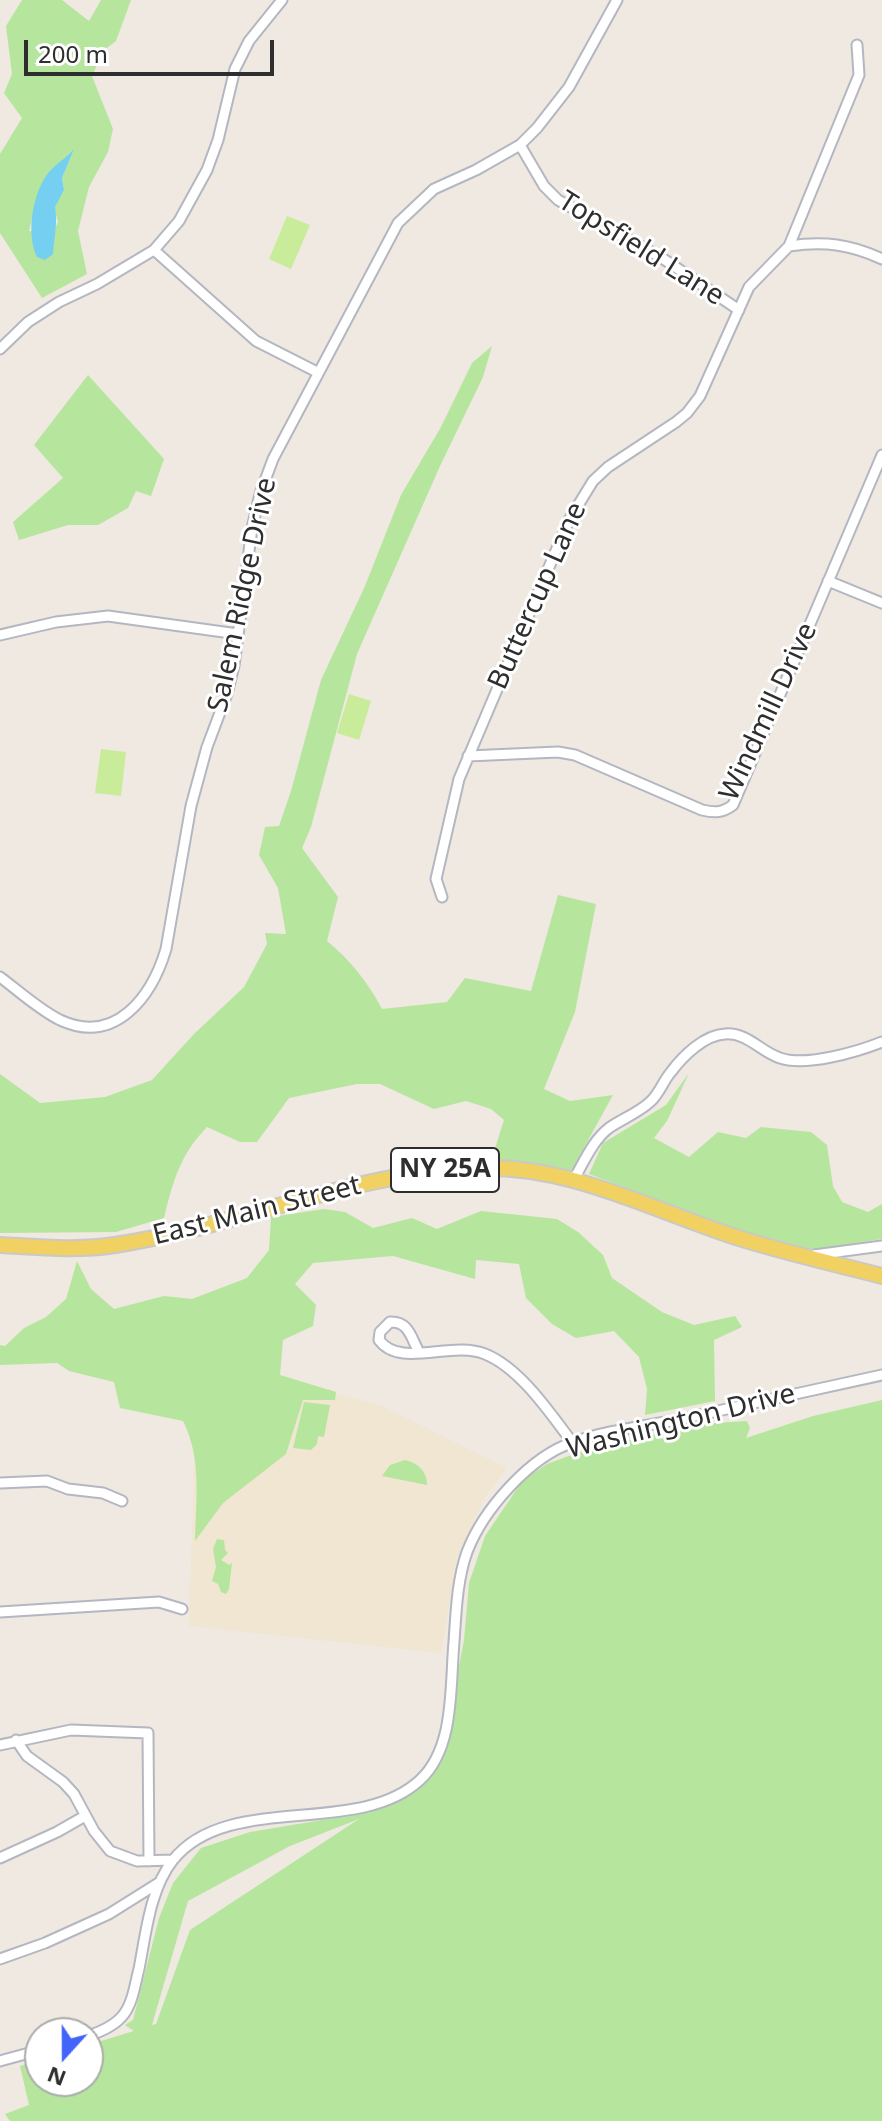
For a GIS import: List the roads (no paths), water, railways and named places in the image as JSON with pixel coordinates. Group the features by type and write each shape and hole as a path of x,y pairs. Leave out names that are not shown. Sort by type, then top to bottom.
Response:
{"main road":[{"name":"East Main Street","path":"0,1245 70,1249 114,1245 204,1226 363,1183 437,1171 505,1168 574,1179 741,1239 882,1276"}],"street":[{"path":"0,349 28,322 59,302 97,284 154,250 179,221 195,195 218,140 235,69 249,41 282,0"},
{"name":"Salem Ridge Drive","path":"0,977 46,1012 82,1026 101,1026 122,1018 138,1005 161,968 166,949 194,795 207,747 227,694 252,528 273,459 398,223 434,189 520,145 537,128 569,87 617,0"},
{"name":"Buttercup Lane","path":"442,897 436,879 445,833 468,756 581,497 608,467 687,413 711,377 749,287 789,246 859,75 857,45"},
{"name":"Topsfield Lane","path":"520,145 544,186 558,200 662,258 739,310"},
{"path":"789,246 838,243 882,259"},
{"path":"154,250 256,341 317,372"},
{"name":"Windmill Drive","path":"468,756 558,752 575,755 702,810 714,813 733,805 882,455"},
{"path":"828,581 882,603"},
{"path":"0,635 56,622 108,616 238,634"},
{"path":"574,1179 607,1130 652,1101 684,1056 709,1037 726,1033 740,1036 779,1058 793,1061 811,1060 882,1042"},
{"path":"805,1256 882,1246"},
{"path":"419,1352 410,1332 398,1321 390,1322 380,1332 379,1340 391,1352 410,1354 467,1348 502,1362 541,1402 572,1442"},
{"name":"Washington Drive","path":"104,2029 124,2015 133,1995 160,1882 173,1860 185,1848 204,1836 233,1825 368,1807 391,1800 407,1791 432,1768 442,1746 447,1718 457,1605 467,1552 500,1497 523,1473 572,1442 882,1375"},
{"path":"0,1483 47,1481 68,1489 103,1493 122,1501"},
{"path":"0,1612 159,1602 182,1609"},
{"path":"0,1745 71,1730 148,1733 149,1861"},
{"path":"16,1740 27,1756 63,1782 74,1794 85,1816 110,1851 123,1857 149,1861 173,1860"},
{"path":"0,1858 85,1816"},
{"path":"0,1959 109,1914 160,1882"},
{"path":"0,2061 24,2054"}],"water":[{"path":"74,149 62,178 64,190 55,207 53,254 45,260 37,257 33,247 32,222 36,196 47,174"}]}
